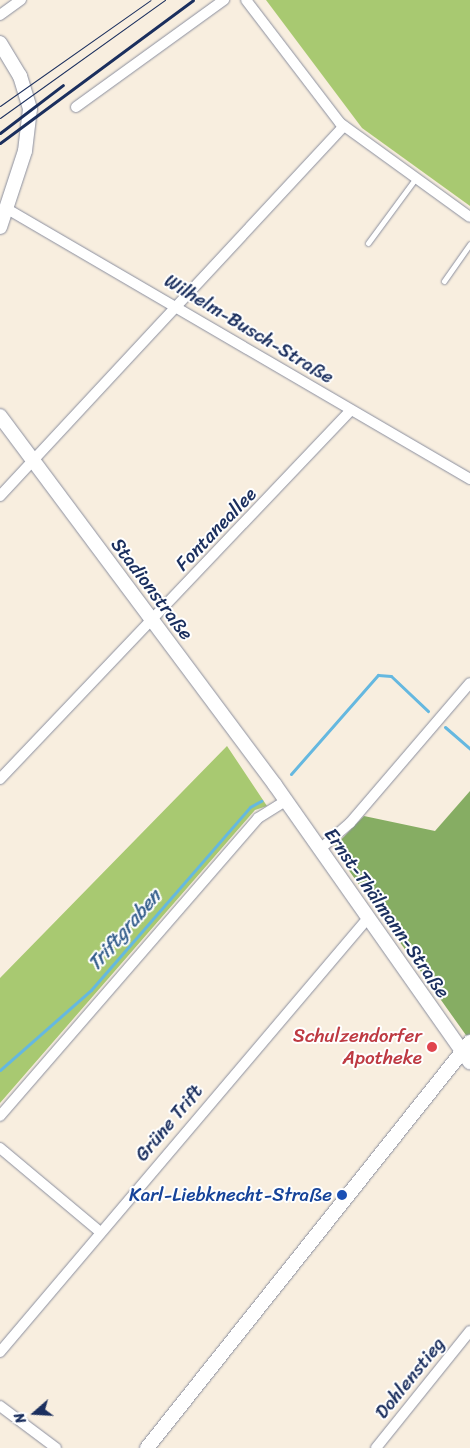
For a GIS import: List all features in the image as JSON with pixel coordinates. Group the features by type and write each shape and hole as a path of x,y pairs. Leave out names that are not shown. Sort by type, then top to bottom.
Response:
{"street":[{"path":"0,15 21,0"},
{"path":"76,107 224,0"},
{"path":"246,0 344,126 470,217"},
{"path":"0,43 28,96 26,151 9,210 0,227"},
{"path":"0,496 344,126"},
{"name":"Wilhelm-Busch-Straße","path":"9,210 470,479"},
{"name":"Fontaneallee","path":"0,779 352,410"},
{"name":"Stadionstraße","path":"0,416 274,785"},
{"path":"320,850 350,823 470,683"},
{"name":"Ernst-Thälmann-Straße","path":"274,785 368,918 468,1052"},
{"path":"0,1116 258,818 285,800"},
{"name":"Grüne Trift","path":"0,1352 368,918"},
{"path":"147,1448 468,1052"},
{"path":"0,1148 100,1232"},
{"name":"Dohlenstieg","path":"376,1448 470,1331"},
{"path":"0,1406 56,1448"}],"lane":[{"path":"368,242 416,177"},
{"path":"444,281 470,244"}],"green space":[{"path":"266,0 470,0 470,206 362,128"},
{"path":"227,746 267,806 255,810 0,1103 0,978"},
{"path":"470,791 470,1035 468,1038 333,848 364,816 435,831"}],"waterway":[{"name":"Triftgraben","path":"291,774 378,675 391,676 428,711"},
{"name":"Triftgraben","path":"445,727 470,749"},
{"name":"Triftgraben","path":"0,1070 91,990 250,807 261,801"}],"tram line":[{"path":"0,106 151,0"},
{"path":"0,118 165,0"}],"railway":[{"path":"0,143 193,0"},
{"path":"0,133 63,85"}],"place":[{"name":"Schulzendorfer Apotheke","path":"432,1047"},
{"name":"Karl-Liebknecht-Straße","path":"342,1195"}]}
